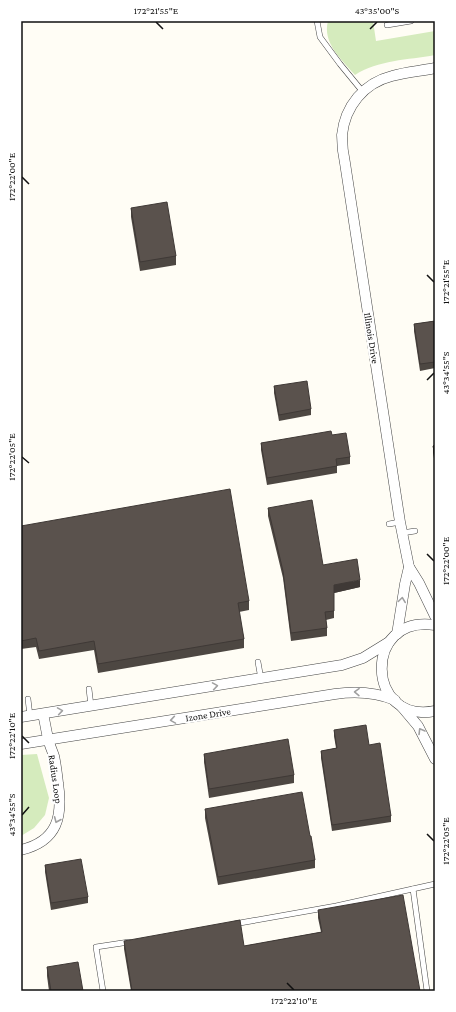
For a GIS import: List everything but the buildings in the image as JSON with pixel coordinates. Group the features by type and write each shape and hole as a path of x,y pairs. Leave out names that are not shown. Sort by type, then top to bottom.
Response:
{"street":[{"path":"363,92 371,85 392,76 435,68"},
{"name":"Illinois Drive","path":"363,92 358,96 349,109 342,136 343,154 402,533 409,567 419,583 435,616"},
{"name":"Illinois Drive","path":"397,634 409,567"},
{"path":"26,717 342,665 363,658 389,642 397,634 410,626 425,624 435,625"},
{"path":"389,642 383,653 381,666 382,678 387,690 418,726 435,759"},
{"name":"Izone Drive","path":"21,744 341,693 370,693 383,696 410,710 420,712 435,711"},
{"name":"Radius Loop","path":"26,851 49,839 59,815 60,806 56,766 48,740 43,714"}],"lane":[{"path":"317,21 320,37 363,92"},
{"path":"387,25 411,21"},
{"path":"389,524 400,522"},
{"path":"402,533 415,531"},
{"path":"258,662 261,679"},
{"path":"89,689 91,706"},
{"path":"26,717 28,699"},
{"path":"228,925 336,906 435,884"},
{"path":"413,889 428,991"},
{"path":"103,991 96,947 135,941"}],"green space":[{"path":"328,21 373,21 376,41 435,31 435,55 383,63 355,75 334,51 330,44 327,29"},
{"path":"37,754 49,798 45,815 34,828 21,836 21,755"}]}
